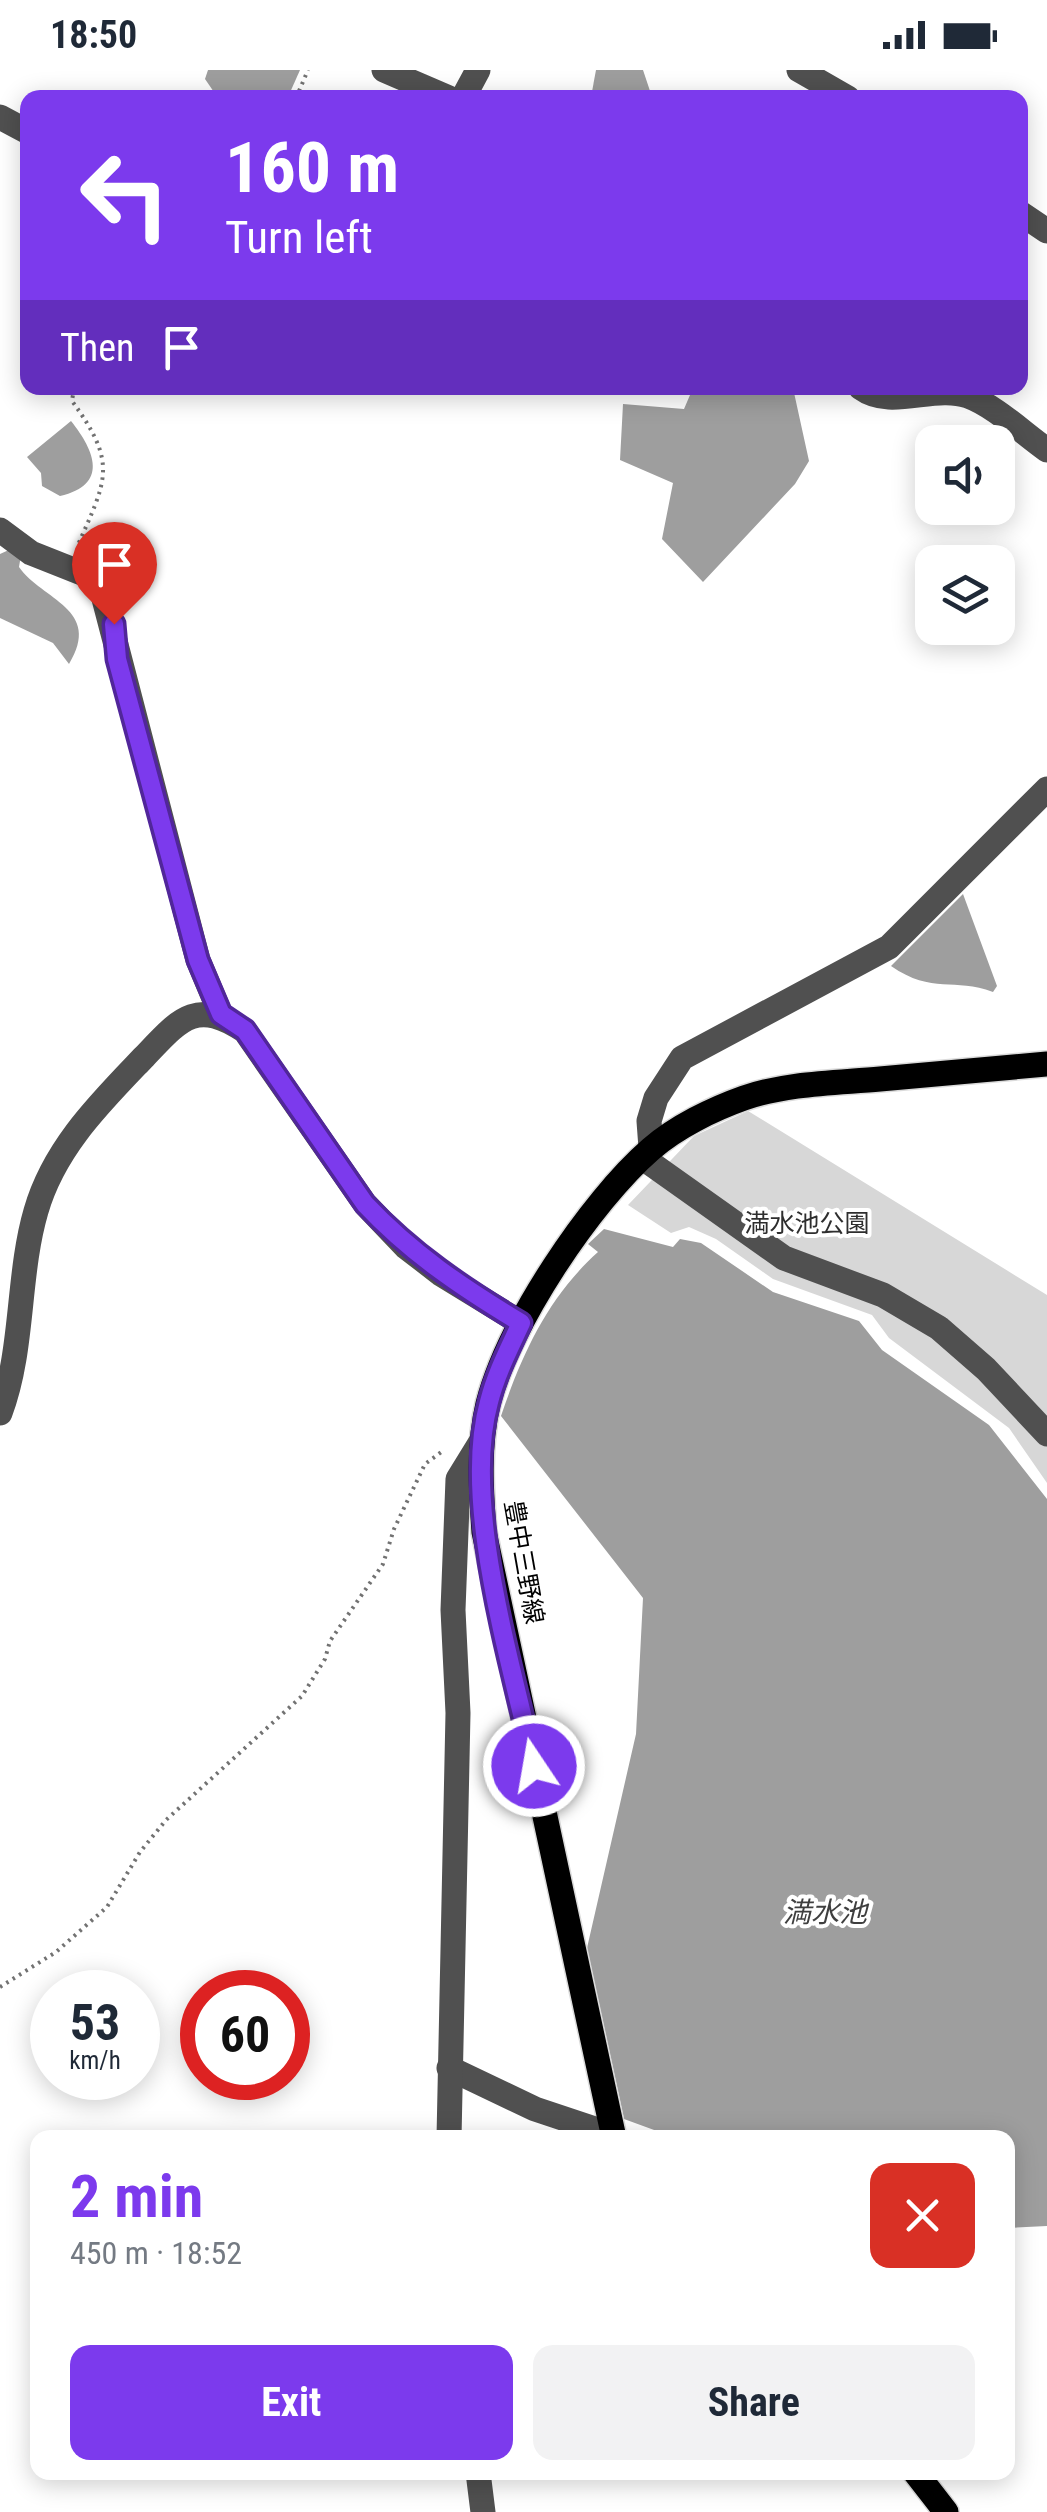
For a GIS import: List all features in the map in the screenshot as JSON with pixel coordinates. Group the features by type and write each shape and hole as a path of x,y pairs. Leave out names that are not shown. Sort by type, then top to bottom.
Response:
{"main road":[{"name":"豊中三野線","path":"612,2130 484,1532 480,1486 488,1404 521,1323 602,1203 647,1153 713,1111 789,1088 1047,1064"},
{"path":"921,2480 946,2512"}],"street":[{"path":"384,70 430,90"},
{"path":"799,70 834,90"},
{"path":"870,395 912,395"},
{"path":"962,395 971,397 1047,450"},
{"path":"0,530 31,553 89,576 102,591 114,624 117,659 198,960 221,1014"},
{"path":"1047,789 889,948 682,1058 656,1098 647,1153 784,1258 882,1296 939,1328 1021,1403 1047,1434"},
{"path":"2,1404 36,1212 54,1164 82,1124 166,1034 186,1018 204,1013 221,1014 245,1030 365,1204 406,1247 441,1274 521,1323"},
{"path":"450,2130 458,1713 453,1610 458,1479 482,1440"},
{"path":"449,2068 534,2109 595,2130"},
{"path":"479,2480 482,2512"}],"path":[{"path":"69,565 98,500 105,456 97,435 72,401 73,395"},
{"path":"0,1987 56,1952 107,1907 140,1852 166,1820 302,1696 326,1659 330,1641 383,1564 394,1529 425,1464 444,1450"}],"green space":[{"name":"満水池公園","path":"748,1111 1047,1295 1047,1483 1009,1428 889,1338 872,1315 773,1279 716,1239 689,1227 671,1233 628,1205 694,1136"}],"water":[{"path":"208,70 300,70 291,90 213,90 205,79"},
{"path":"596,70 643,70 650,90 592,90"},
{"path":"690,395 795,395 809,461 795,484 703,582 662,539 673,483 620,460 623,404 684,409"},
{"path":"71,421 86,444 93,466 86,484 60,496 42,486 41,473 27,457"},
{"path":"11,549 21,555 19,567 29,578 74,618 79,630 78,645 69,664 53,643 0,618 0,554"},
{"path":"963,894 997,986 993,992 919,980 891,966"},
{"name":"満水池","path":"604,1229 673,1247 680,1239 701,1243 773,1292 859,1321 882,1350 989,1425 1047,1499 1047,2226 1015,2228 1015,2130 654,2130 624,2119 587,1948 636,1734 643,1598 501,1416 518,1371 551,1307 598,1252 588,1244"}],"route":[{"path":"114,624 117,659 198,960 221,1014 245,1030 365,1204 385,1226 441,1274 521,1323 488,1404 480,1486 484,1532 534,1766"}]}
